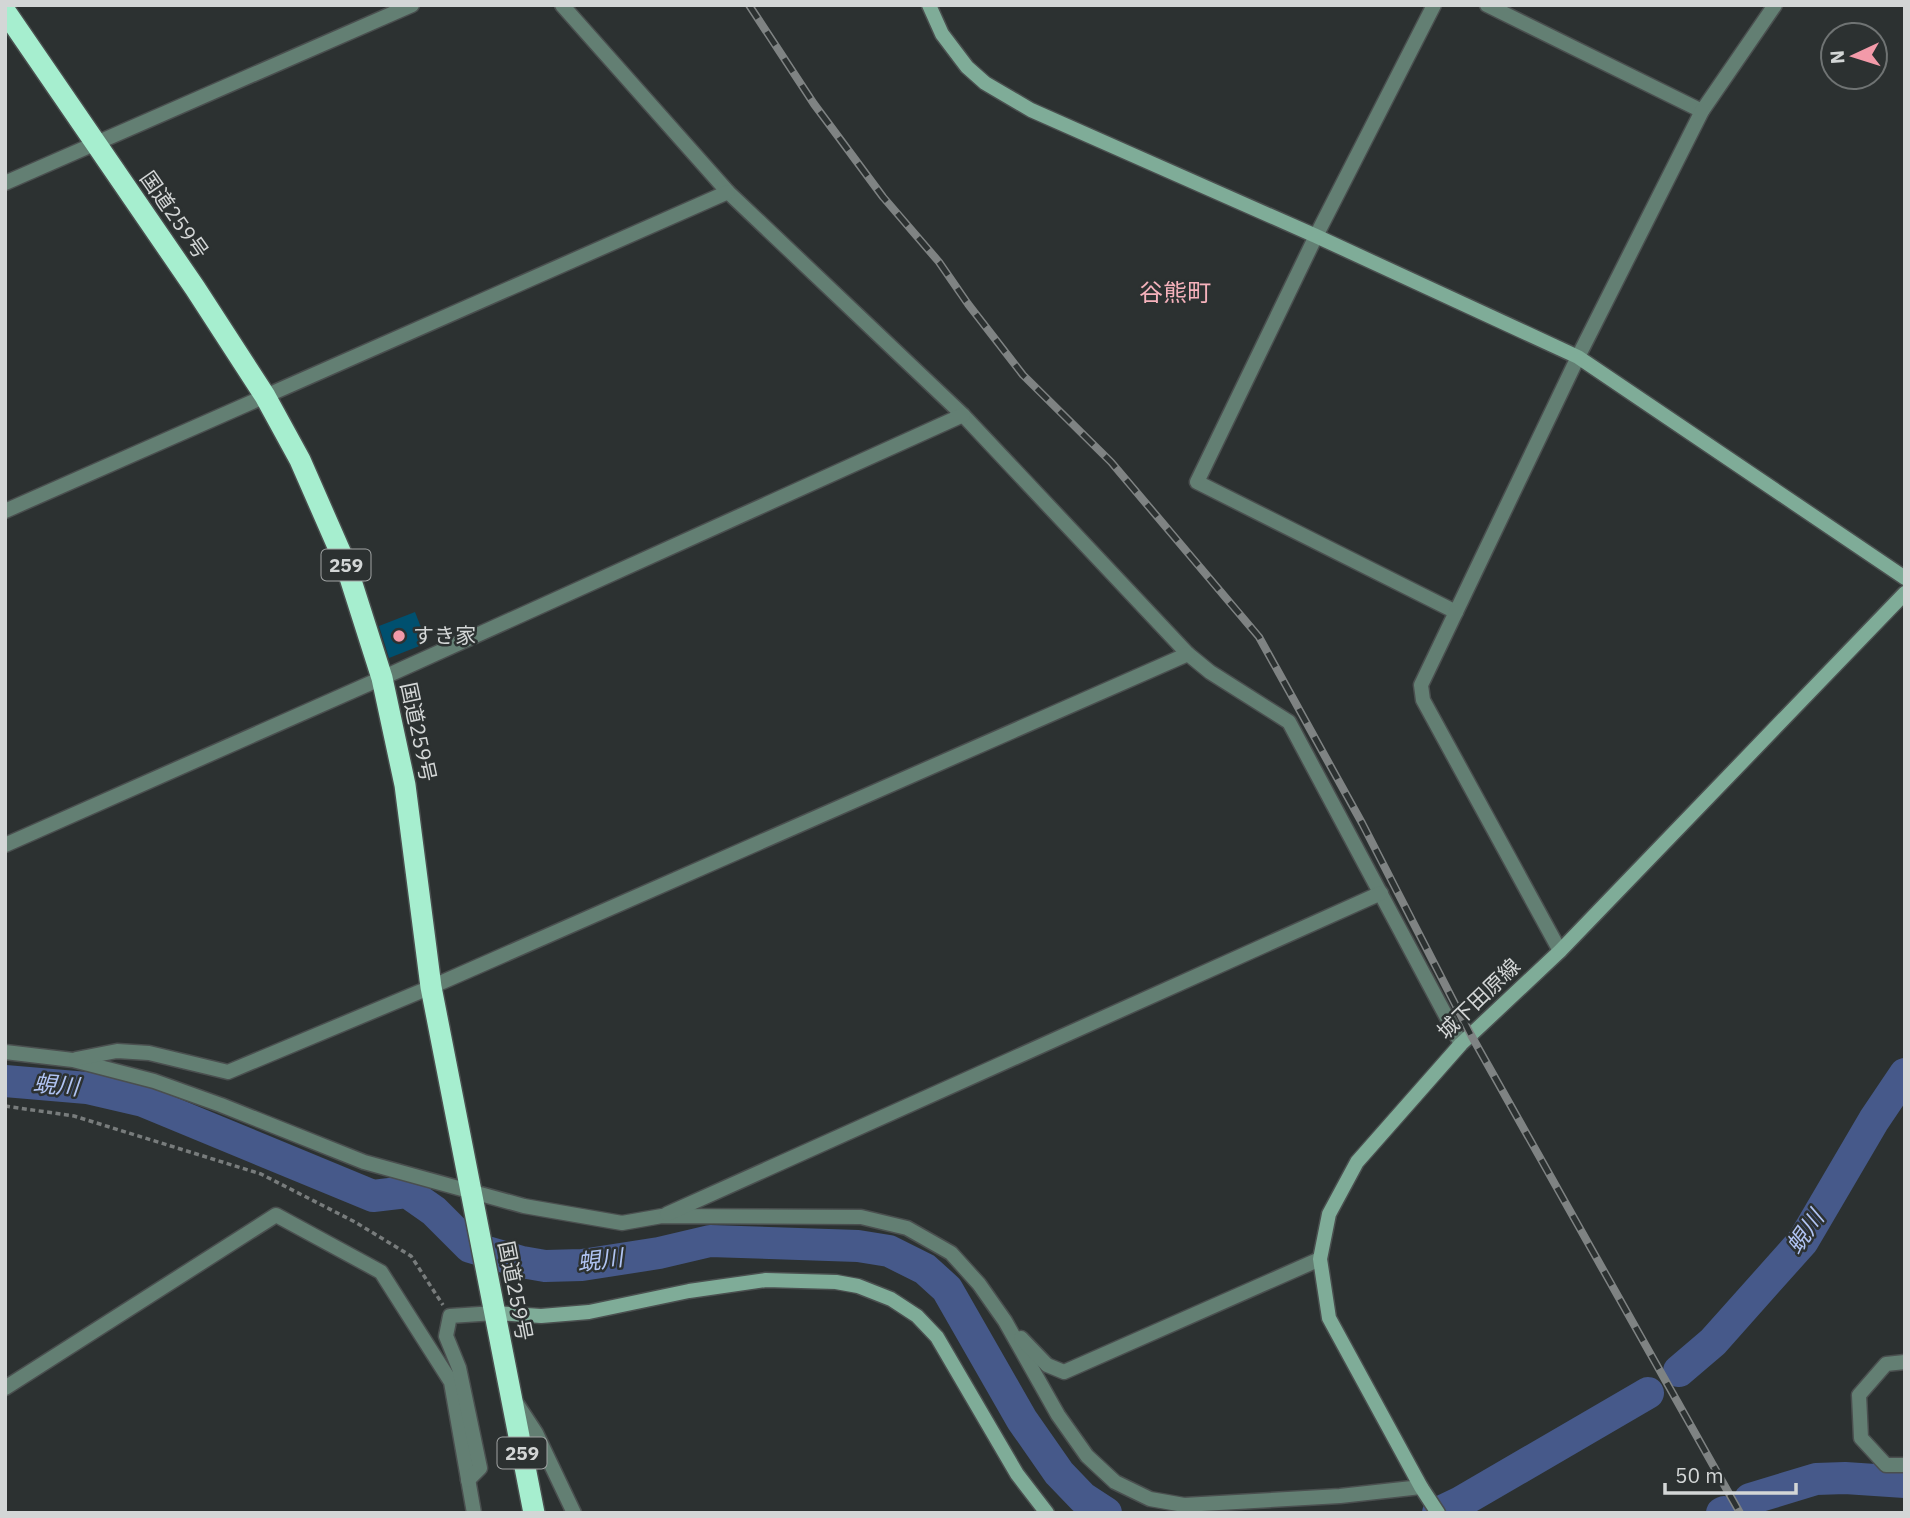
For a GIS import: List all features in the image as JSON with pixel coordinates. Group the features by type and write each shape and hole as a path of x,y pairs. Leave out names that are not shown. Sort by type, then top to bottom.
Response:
{"highway":[{"name":"国道259号","path":"5,11 195,288 265,396 300,460 346,565 382,678 405,785 431,987 534,1513"}],"street":[{"path":"5,183 412,5"},
{"path":"562,5 728,192 963,415 1188,654 1210,673 1290,722 1461,1044"},
{"path":"929,5 942,34 967,67 985,83 1031,110 1316,236 1578,357 1905,578"},
{"path":"1434,5 1316,236 1197,482 1456,612"},
{"path":"1488,5 1702,111"},
{"path":"1560,951 1423,700 1421,685 1578,357 1702,111 1775,5"},
{"path":"5,511 728,192"},
{"path":"5,845 963,415"},
{"name":"城下田原線","path":"1438,1513 1421,1487 1329,1318 1320,1259 1329,1214 1357,1162 1461,1044 1560,951 1905,593"},
{"path":"73,1060 117,1051 138,1052 228,1072 431,987 1188,654"},
{"path":"663,1216 1381,893"},
{"path":"5,1052 73,1060 154,1081 364,1162 473,1198 622,1223 663,1216 861,1217 907,1228 951,1253 979,1284 1005,1321 1058,1415 1087,1456 1115,1482 1150,1499 1184,1504 1340,1496 1421,1487"},
{"path":"5,1388 276,1214 381,1272 451,1382 474,1513"},
{"path":"1005,1321 1047,1365 1064,1372 1320,1259"},
{"path":"468,1480 480,1468 460,1368 446,1336 450,1316 495,1313 541,1316 589,1312 689,1291 766,1280 836,1282 858,1286 891,1299 917,1316 937,1337 1017,1474 1047,1513"},
{"path":"1905,1362 1886,1364 1859,1395 1861,1438 1886,1465 1905,1465"},
{"path":"510,1394 536,1433 575,1513"}],"path":[{"path":"5,1106 74,1116 261,1174 355,1222 411,1256 450,1316"}],"building":[{"name":"すき家","path":"415,612 427,643 389,658 379,626"}],"waterway":[{"name":"蜆川","path":"1679,1371 1713,1342 1803,1241 1874,1120 1905,1074"},
{"name":"蜆川","path":"5,1081 87,1088 143,1101 373,1196 407,1192 434,1211 470,1247 522,1262 545,1266 582,1265 659,1253 710,1241 858,1246 889,1251 925,1269 947,1289 1022,1420 1059,1473 1083,1498 1106,1513"},
{"name":"蜆川","path":"1438,1513 1648,1393"},
{"path":"1750,1499 1816,1479 1905,1482"}],"railway":[{"path":"749,5 814,104 883,197 939,262 1023,375 1111,462 1259,637 1362,823 1471,1035 1740,1513"}],"place":[{"name":"すき家","path":"399,636"}],"district":[{"name":"谷熊町","path":"1175,293"}]}
